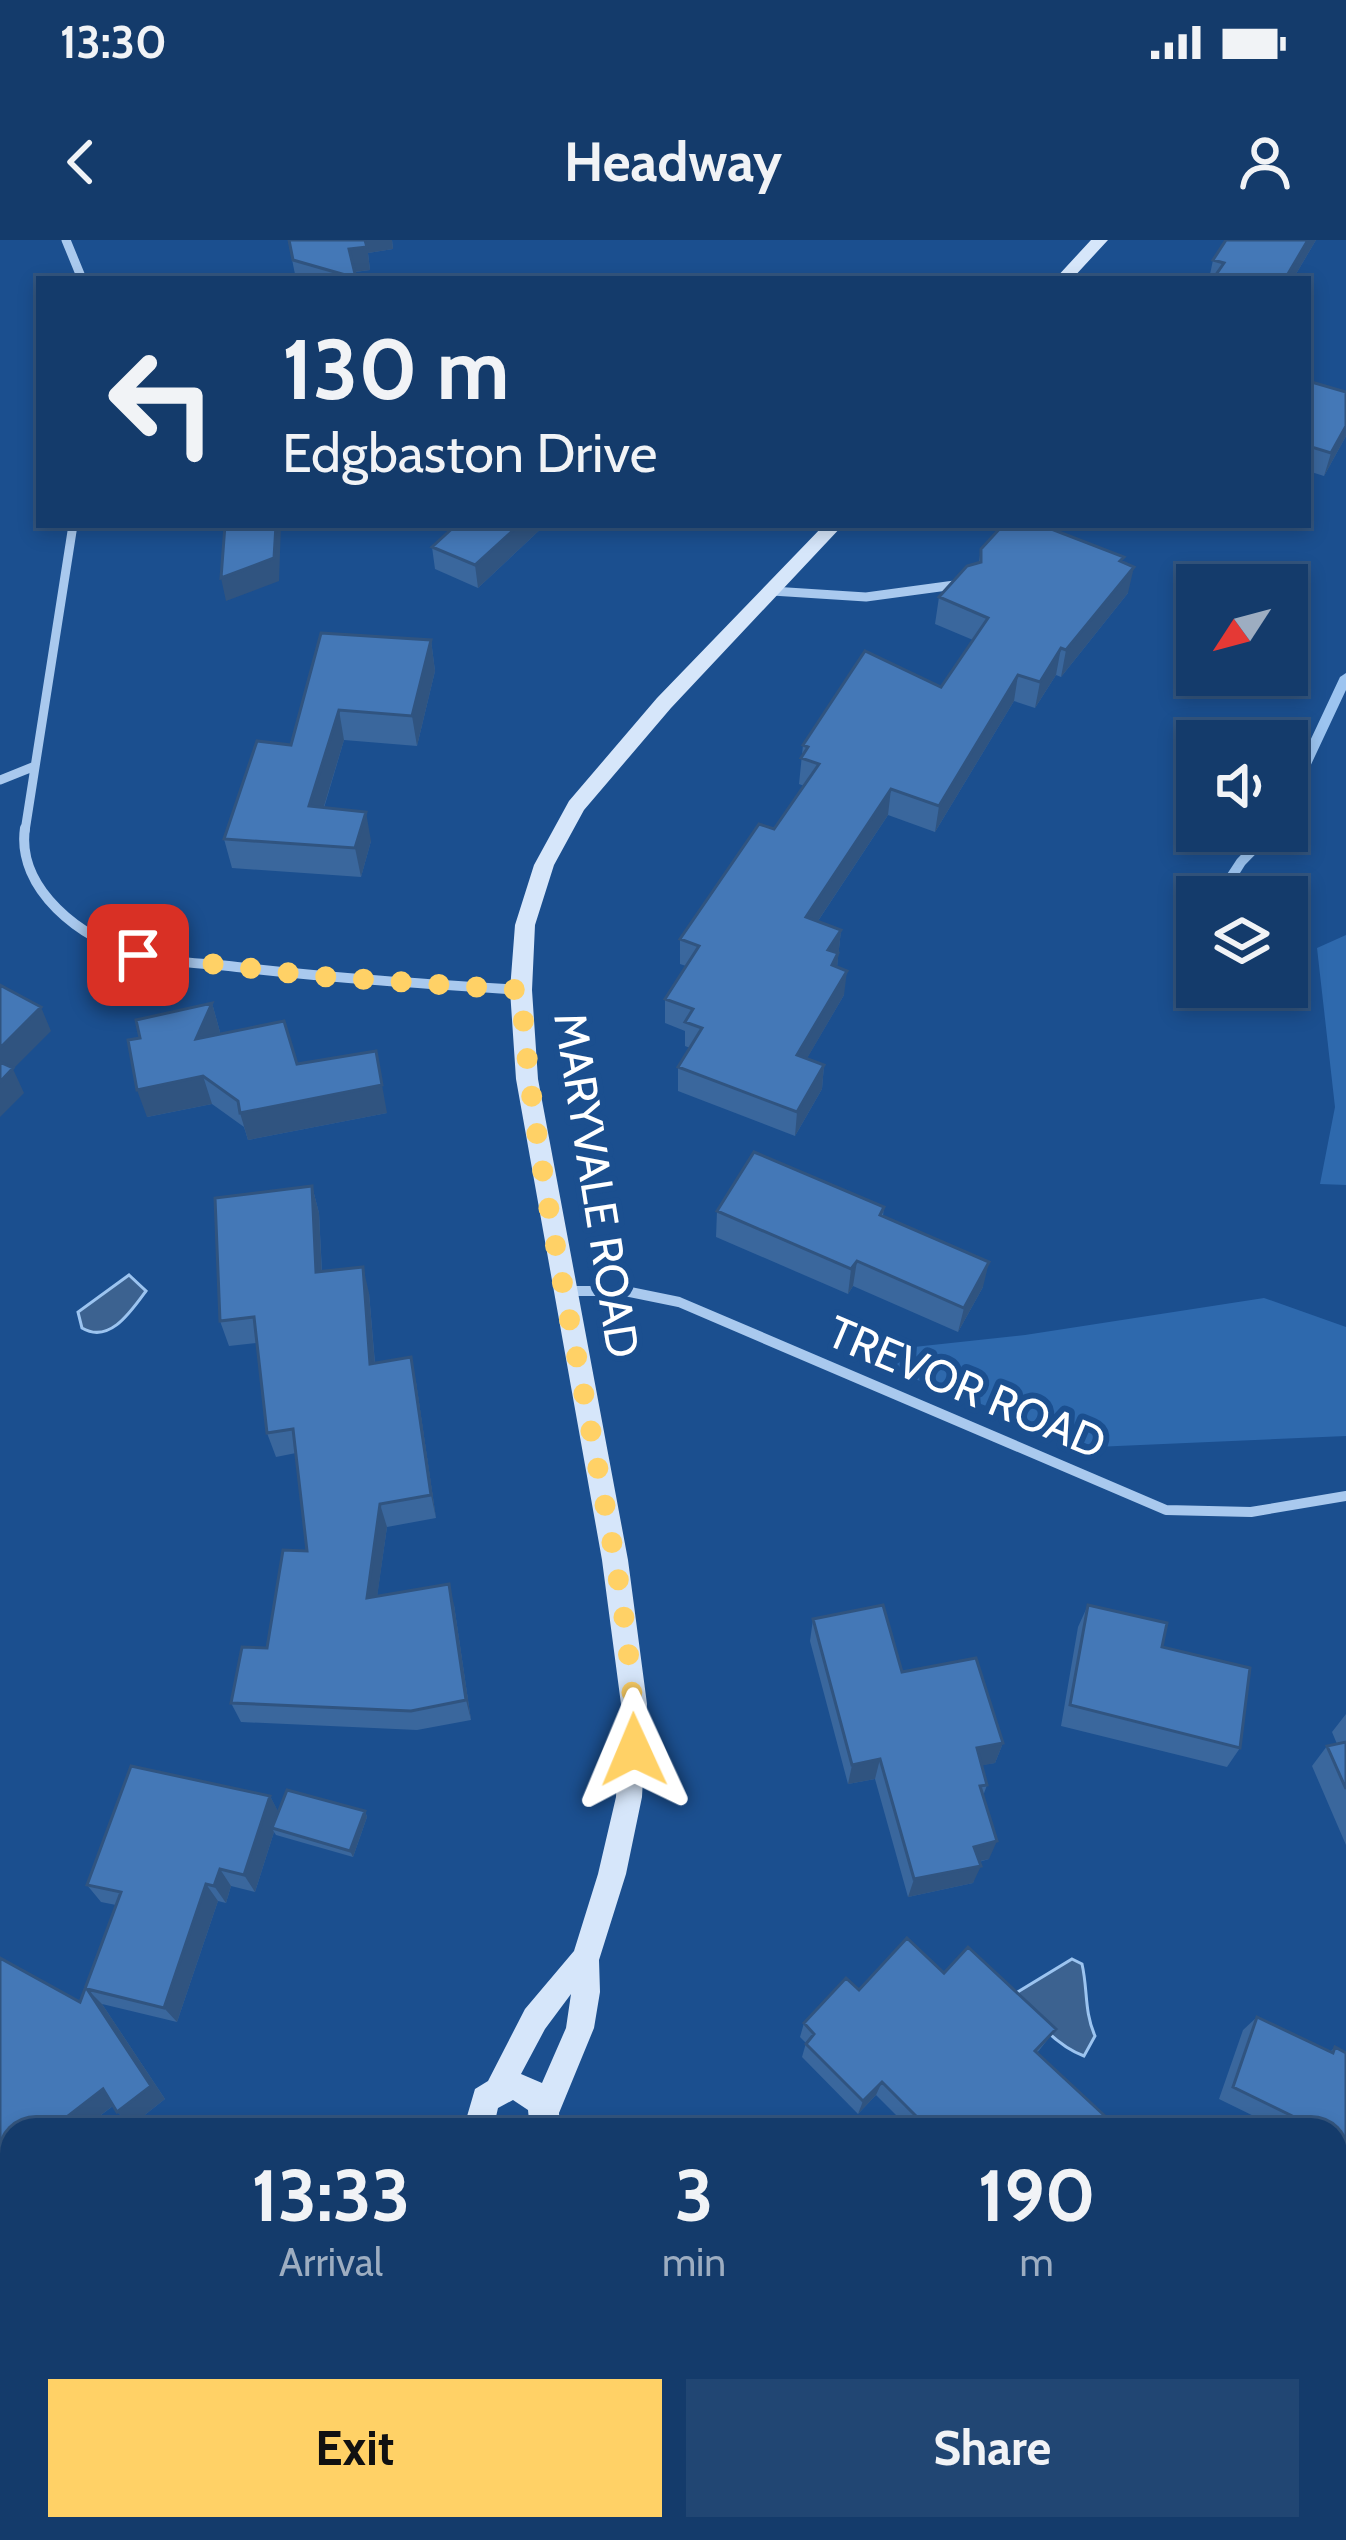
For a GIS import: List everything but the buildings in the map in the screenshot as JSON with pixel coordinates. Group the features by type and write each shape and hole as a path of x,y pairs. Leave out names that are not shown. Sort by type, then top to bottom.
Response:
{"street":[{"path":"66,240 81,276"},
{"path":"1066,276 1100,240"},
{"path":"73,528 24,837 27,870 51,904 106,943 170,962 521,990"},
{"name":"MARYVALE ROAD","path":"550,2118 580,2028 585,1960 612,1874 629,1796 634,1704 616,1560 527,1079 521,990 525,925 544,866 576,806 664,704 831,528"},
{"path":"772,591 866,597 971,582"},
{"path":"0,780 35,766"},
{"name":"TREVOR ROAD","path":"566,1292 625,1291 680,1302 1166,1510 1251,1512 1346,1496"},
{"name":"MARYVALE ROAD","path":"474,2118 485,2099 500,2088 531,2025 565,1978 585,1960"},
{"path":"500,2088 533,2092 546,2118"}],"shaded area":[{"path":"1346,935 1346,1185 1320,1184 1335,1107 1317,948"},
{"path":"129,1275 146,1291 126,1317 101,1332 82,1328 78,1312"},
{"path":"1264,1298 1346,1327 1346,1436 1095,1447 849,1354 1025,1335"},
{"path":"1072,1959 1082,1964 1095,2036 1084,2056 1045,2030 1016,1993"}],"waterway":[{"path":"1308,758 1346,677"},
{"path":"1232,876 1251,852"}],"route":[{"path":"138,955 315,976 521,990 527,1079 616,1560 634,1704 634,1750"}]}
